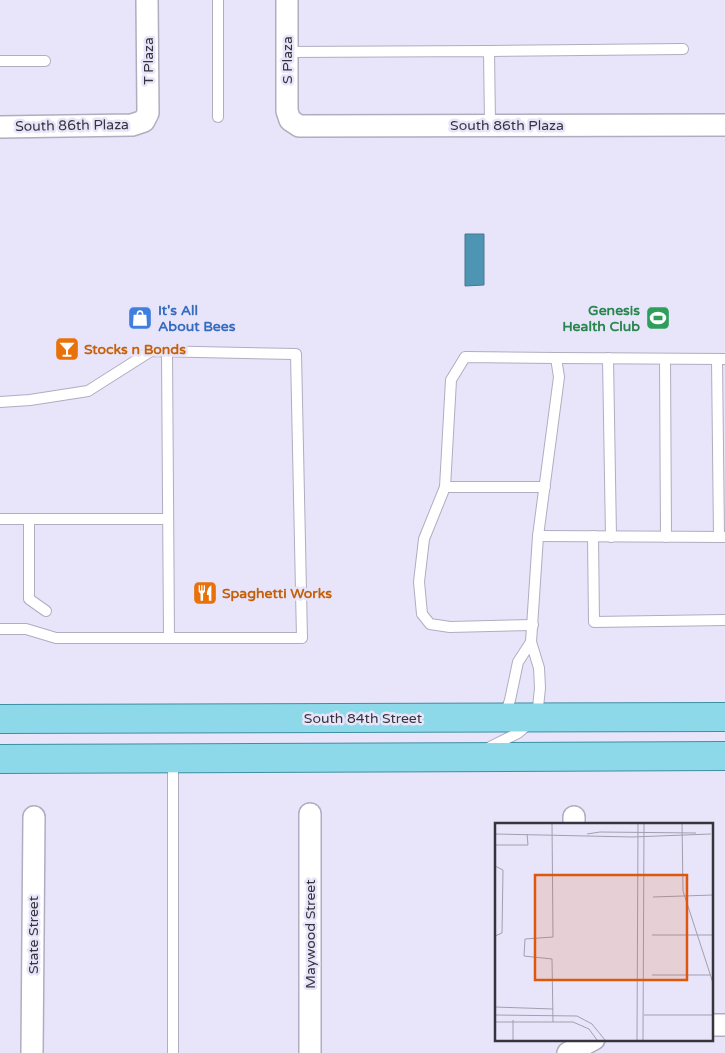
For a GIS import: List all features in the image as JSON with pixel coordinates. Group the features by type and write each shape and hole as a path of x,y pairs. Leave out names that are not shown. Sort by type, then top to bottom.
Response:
{"main road":[{"name":"South 84th Street","path":"0,719 725,717"},
{"path":"0,759 725,756"}],"street":[{"name":"T Plaza","path":"144,121 148,113 148,0"},
{"name":"S Plaza","path":"287,0 287,111 290,120"},
{"name":"South 86th Plaza","path":"290,120 299,126 725,125"},
{"name":"South 86th Plaza","path":"0,127 132,126 144,121"},
{"name":"Maywood Street","path":"310,814 310,1053"},
{"name":"State Street","path":"32,1053 34,817"},
{"path":"712,1025 725,1025"}],"lane":[{"path":"218,0 218,117"},
{"path":"287,52 682,49"},
{"path":"489,51 490,126"},
{"path":"0,61 45,60"},
{"path":"0,402 30,400 88,391 150,351 296,354 302,638 56,638 26,629 0,629"},
{"path":"167,351 169,638"},
{"path":"533,625 450,627 430,624 422,614 419,582 424,539 445,487 451,380 465,358 721,359 722,537 538,536"},
{"path":"469,757 508,739 527,727 537,717 540,688 539,668 531,642 538,536 559,377 556,358"},
{"path":"608,358 611,537"},
{"path":"665,359 666,537"},
{"path":"445,487 545,487"},
{"path":"0,520 168,519"},
{"path":"29,520 29,599 46,611"},
{"path":"592,536 594,622 725,620"},
{"path":"504,718 518,662 531,642"},
{"path":"173,759 173,1053"}],"water":[{"path":"465,234 484,234 484,285 465,286"}],"place":[{"name":"It's All About Bees","path":"140,318"},
{"name":"Genesis Health Club","path":"658,318"},
{"name":"Stocks n Bonds","path":"67,349"},
{"name":"Spaghetti Works","path":"205,593"}]}
